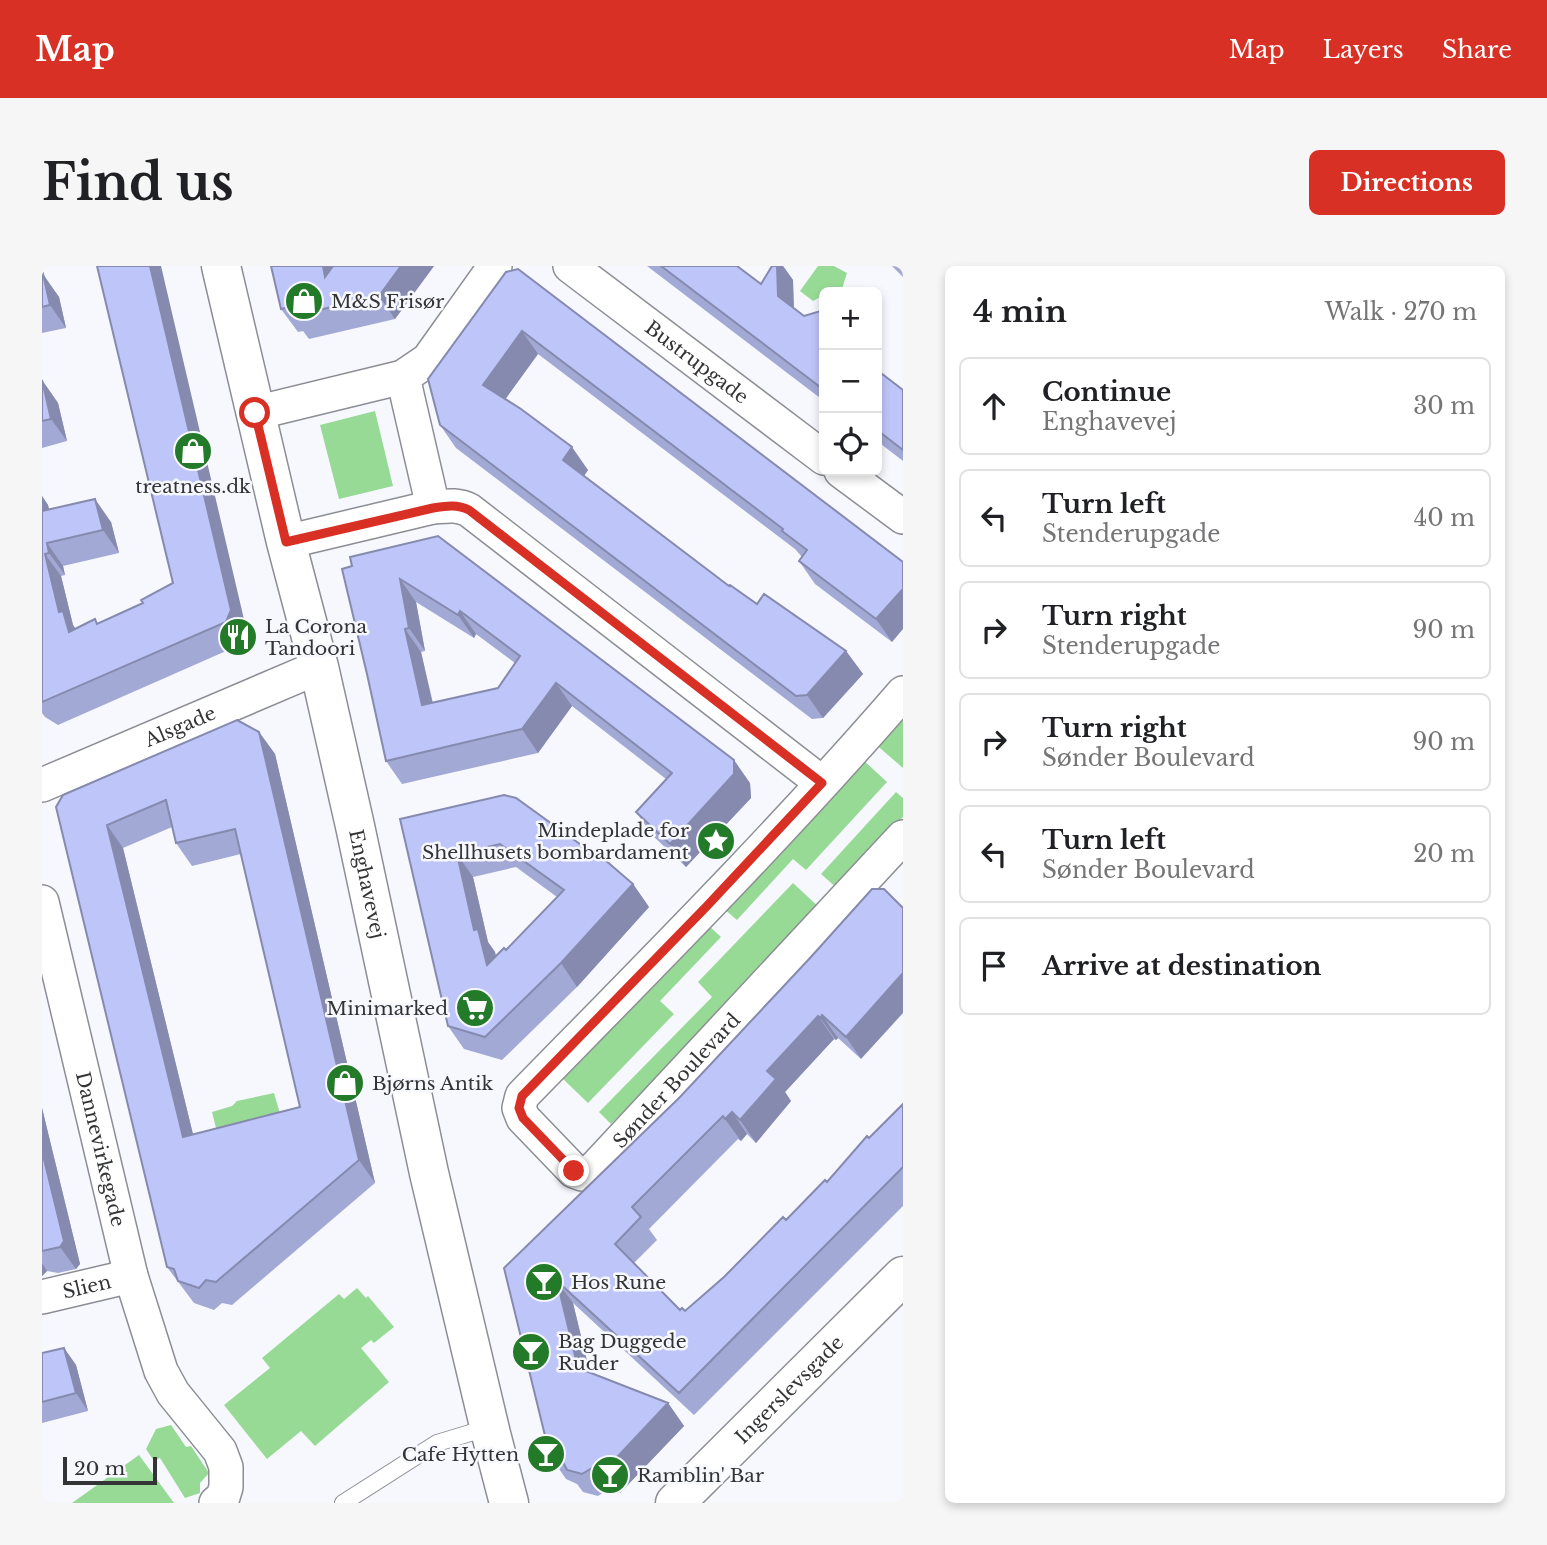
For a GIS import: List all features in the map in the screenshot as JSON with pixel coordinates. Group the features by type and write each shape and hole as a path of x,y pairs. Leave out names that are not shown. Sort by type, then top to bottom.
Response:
{"street":[{"name":"Enghavevej","path":"221,266 318,667 429,1173 509,1503"},
{"path":"255,413 403,377 428,360 495,266"},
{"name":"Bustrupgade","path":"570,266 819,454"},
{"path":"403,377 433,508"},
{"path":"848,476 903,517"},
{"path":"286,542 450,505 469,510 822,783"},
{"name":"Alsgade","path":"42,785 318,667"},
{"name":"Sønder Boulevard","path":"901,845 593,1171 582,1174 574,1171 523,1118 519,1108 522,1096 706,907 859,744 903,693"},
{"name":"Dannevirkegade","path":"42,902 131,1276 161,1371 173,1393 220,1451 226,1467 226,1487 223,1497 216,1503"},
{"name":"Slien","path":"42,1297 131,1276"},
{"name":"Ingerslevsgade","path":"675,1503 903,1276"}],"lane":[{"path":"343,1503 437,1443 490,1427"}],"green space":[{"path":"818,266 834,266 847,273 843,287 819,287 819,298 813,301 800,291"},
{"path":"375,411 393,486 339,499 320,425"},
{"path":"903,708 903,768 873,742"},
{"path":"861,758 887,782 806,870 793,859 737,920 723,908"},
{"path":"896,792 903,798 903,817 838,889 821,874"},
{"path":"793,883 821,909 611,1124 599,1112 712,997 698,982"},
{"path":"708,925 721,937 660,1001 674,1014 588,1103 561,1077"},
{"path":"274,1093 285,1131 221,1148 212,1112 232,1106 237,1101"},
{"path":"357,1288 366,1298 368,1296 394,1327 374,1343 371,1340 361,1348 389,1382 315,1446 301,1431 267,1459 224,1405 270,1368 262,1358 339,1294 344,1299"},
{"path":"171,1425 186,1447 191,1446 209,1473 200,1483 200,1493 185,1498 160,1458 154,1461 146,1449 156,1429"},
{"path":"139,1455 174,1503 72,1503"}],"building":[{"path":"97,266 150,266 231,610 226,622 42,702 42,511 95,499 103,530 47,543 49,553 45,554 59,612 63,611 69,632 95,619 97,624 143,603 141,600 173,583"},
{"path":"271,266 323,266 325,277 333,266 401,266 379,296 293,316 290,307 281,309"},
{"path":"661,266 737,266 761,284 772,266 777,266 778,296 804,316 819,312 819,386"},
{"path":"518,269 903,562 903,589 876,619 799,561 807,550 782,531 783,529 522,331 483,385 572,447 563,460 729,586 757,604 764,594 846,651 807,695 796,696 440,425 428,379 506,272"},
{"path":"42,275 50,305 42,307"},
{"path":"882,374 903,390 903,450 882,434"},
{"path":"42,380 51,419 42,421"},
{"path":"438,536 734,760 734,774 670,844 636,812 672,773 556,683 522,729 386,761 342,569 352,566 350,557","holes":["400,579 458,615 460,611 520,656 498,688 422,705 405,629 409,628"]},
{"path":"237,720 259,732 359,1160 216,1282 206,1280 199,1288 178,1281 174,1269 167,1267 56,807 63,795","holes":["166,800 176,843 235,829 300,1107 183,1137 107,825"]},
{"path":"504,795 516,798 595,855 598,854 633,884 561,963 485,1037 448,1026 400,819","holes":["500,844 564,890 506,950 504,948 487,965 478,929 474,930 457,854"]},
{"path":"872,889 884,889 903,908 903,973 846,1037 822,1015 820,1018 818,1016 767,1071 776,1079 740,1120 732,1112 725,1119 723,1116 632,1207 641,1217 615,1244 680,1310 682,1308 685,1311 724,1277 783,1217 786,1220 825,1180 827,1182 867,1136 869,1138 903,1104 903,1167 679,1393 557,1281 578,1368 668,1403 604,1471 592,1468 582,1474 567,1470 563,1462 550,1456 504,1268 680,1097"},
{"path":"42,1151 64,1241 60,1247 42,1251"},
{"path":"64,1348 76,1393 42,1402 42,1353"}],"place":[{"name":"M&S Frisør","path":"304,301"},
{"name":"treatness.dk","path":"193,451"},
{"name":"La Corona Tandoori","path":"238,637"},
{"name":"Mindeplade for Shellhusets bombardament","path":"716,841"},
{"name":"Minimarked","path":"475,1008"},
{"name":"Bjørns Antik","path":"345,1083"},
{"name":"Hos Rune","path":"544,1282"},
{"name":"Bag Duggede Ruder","path":"531,1352"},
{"name":"Cafe Hytten","path":"546,1454"},
{"name":"Ramblin' Bar","path":"610,1475"}],"route":[{"path":"255,413 286,542 450,505 469,510 822,783 522,1096 519,1108 523,1118 574,1171"}]}
